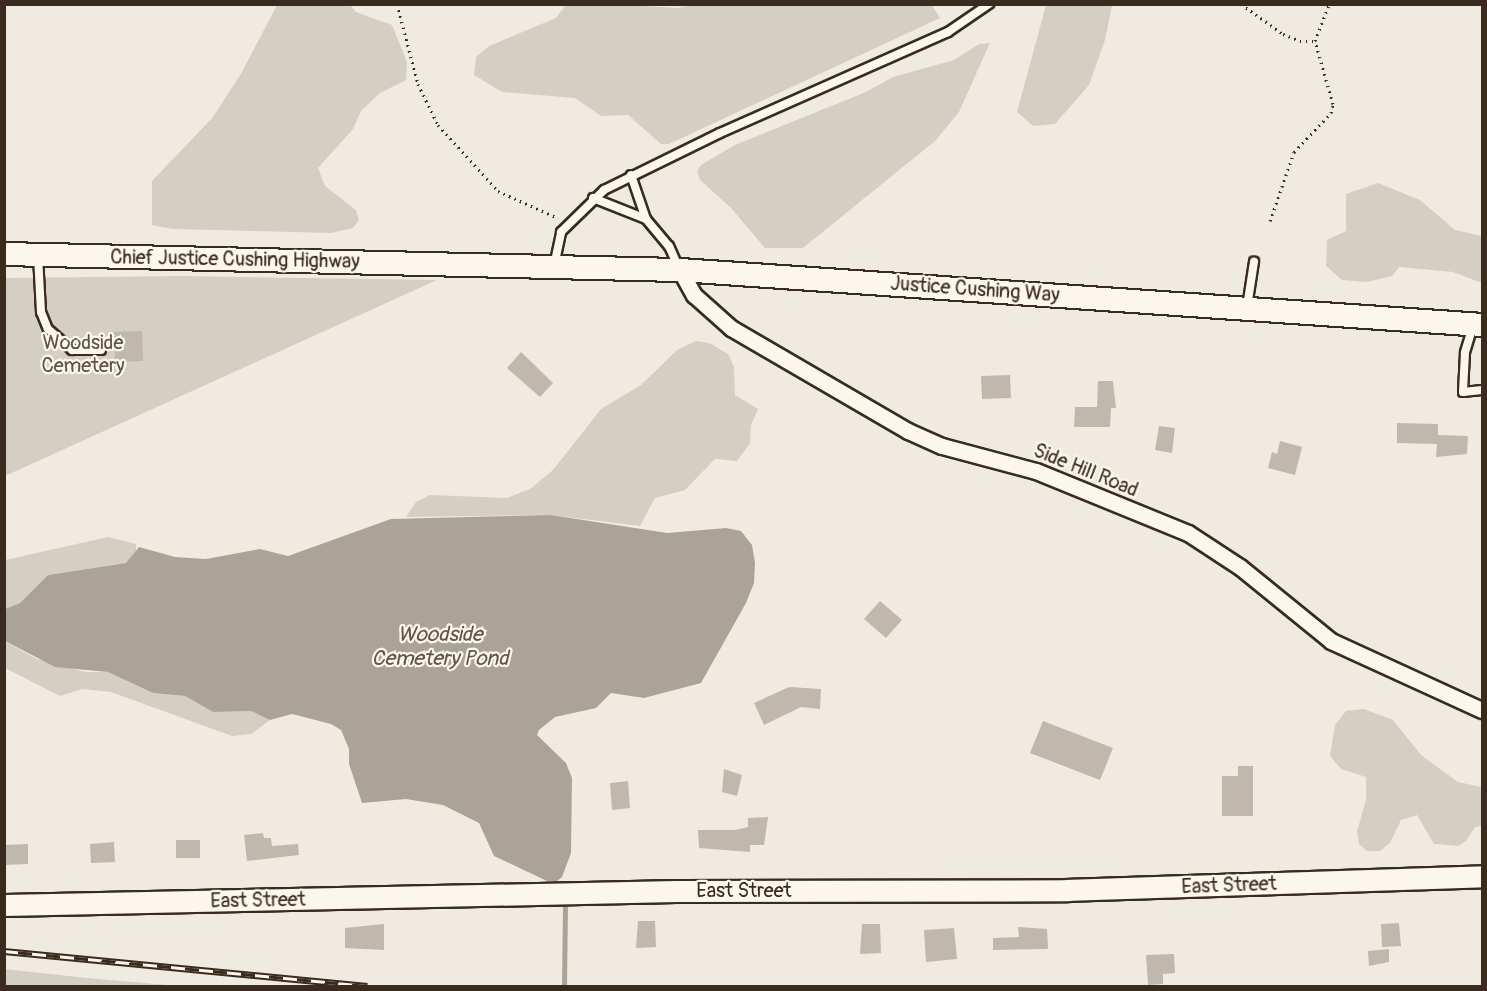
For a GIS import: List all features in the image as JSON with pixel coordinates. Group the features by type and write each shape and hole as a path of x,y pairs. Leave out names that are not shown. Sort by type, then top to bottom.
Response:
{"main road":[{"name":"Chief Justice Cushing Highway","path":"4,254 466,264"},
{"name":"Justice Cushing Way","path":"466,264 680,270 1478,325"},
{"name":"East Street","path":"4,905 676,891 1067,890 1482,876"}],"street":[{"name":"Side Hill Road","path":"680,270 694,295 731,328 908,431 942,446 1036,471 1188,533 1240,567 1336,644 1482,710"}],"lane":[{"path":"554,266 557,241 567,224 593,198 631,175 948,32 989,4"},
{"path":"631,175 646,219 669,246 680,270"},
{"path":"593,198 646,219"},
{"path":"38,255 41,312 48,329 72,350 101,350"},
{"path":"1247,308 1254,262"},
{"path":"1478,325 1465,353 1463,392 1482,390"}],"path":[{"path":"397,4 418,84 438,125 498,191 567,224"},
{"path":"1241,4 1283,34 1300,41 1315,41"},
{"path":"1270,221 1294,152 1331,113 1333,104 1315,41 1329,4"}],"green space":[{"path":"700,4 931,4 940,18 669,144 661,144 628,115 601,116 575,98 502,92 474,75 476,57 489,46 556,18 566,5 676,8"},
{"path":"277,5 350,5 356,12 392,25 407,62 406,80 380,93 361,111 353,129 318,168 325,186 356,210 359,220 353,228 331,233 172,229 152,225 152,181 213,117 242,72"},
{"path":"1046,5 1112,5 1105,40 1089,85 1055,124 1033,126 1017,112"},
{"path":"990,43 959,112 935,141 803,248 765,248 730,207 700,180 697,171 701,165 735,145 866,92 893,77 954,60 979,44"},
{"path":"1378,183 1420,200 1455,230 1482,236 1482,283 1453,272 1399,267 1392,276 1367,282 1342,280 1326,266 1327,240 1346,231 1346,194"},
{"name":"Woodside Cemetery","path":"182,276 437,280 5,476 4,278"},
{"path":"696,341 709,343 728,354 734,367 735,395 758,409 751,425 750,443 737,461 715,459 685,490 655,498 640,526 551,515 406,517 416,502 430,495 507,498 530,489 553,470 601,409 641,385 677,350"},
{"path":"108,537 136,544 136,554 126,563 48,575 20,603 5,609 5,560"},
{"path":"4,641 37,659 85,672 108,672 153,693 185,696 213,712 251,711 270,720 251,734 232,736 111,692 82,689 60,696 5,668"},
{"path":"1364,709 1393,720 1421,755 1458,782 1482,787 1482,826 1475,827 1466,841 1458,846 1434,844 1417,815 1401,820 1390,843 1380,851 1367,851 1359,844 1357,832 1366,799 1366,777 1341,769 1330,756 1335,725 1346,711"},
{"path":"4,969 87,978 179,986 5,986"}],"water":[{"name":"Woodside Cemetery Pond","path":"551,515 667,533 726,528 741,531 752,545 755,563 754,583 746,603 701,683 644,698 611,693 596,708 555,717 539,730 537,735 566,763 572,778 571,853 562,877 557,881 547,881 494,856 479,823 443,805 406,799 362,803 349,764 349,749 341,730 331,724 292,714 270,720 251,711 213,712 185,696 153,693 108,672 55,667 5,641 5,609 20,603 48,575 126,563 139,547 175,557 206,559 260,549 288,556 391,519"}],"building":[{"path":"142,331 143,361 115,362 114,332"},
{"path":"521,352 553,383 540,397 507,368"},
{"path":"1010,375 1011,398 982,399 981,376"},
{"path":"1098,381 1113,381 1116,408 1111,408 1110,427 1074,427 1075,407 1097,407"},
{"path":"1397,423 1438,424 1438,435 1468,436 1467,454 1436,457 1437,444 1397,443"},
{"path":"1159,426 1175,428 1172,453 1155,450"},
{"path":"1280,441 1302,447 1295,475 1268,468 1272,452 1277,454"},
{"path":"880,601 902,620 886,638 864,619"},
{"path":"789,687 821,689 820,709 801,707 764,725 754,703"},
{"path":"1043,721 1113,748 1100,780 1030,753"},
{"path":"1238,766 1253,766 1253,816 1222,816 1222,776 1238,776"},
{"path":"724,769 742,775 737,796 722,792"},
{"path":"628,781 630,808 612,810 610,783"},
{"path":"768,817 764,845 750,845 750,852 699,848 698,830 735,830 748,827 748,818"},
{"path":"263,833 264,838 271,838 272,846 298,844 299,855 247,861 244,835"},
{"path":"176,840 200,840 200,858 176,858"},
{"path":"114,842 115,862 91,863 90,844"},
{"path":"28,844 28,864 4,865 4,845"},
{"path":"638,921 655,921 656,947 636,948"},
{"path":"1399,923 1401,946 1382,947 1381,924"},
{"path":"384,924 384,950 345,948 345,928"},
{"path":"862,924 880,924 881,953 860,954"},
{"path":"1018,927 1047,929 1048,949 993,950 993,938 1019,937"},
{"path":"954,928 957,959 926,962 924,930"},
{"path":"1389,949 1389,962 1369,966 1368,951"},
{"path":"1174,954 1175,973 1163,974 1163,984 1148,985 1146,955"}],"waterway":[{"path":"564,986 565,907"}],"railway":[{"path":"4,951 367,986"}]}
